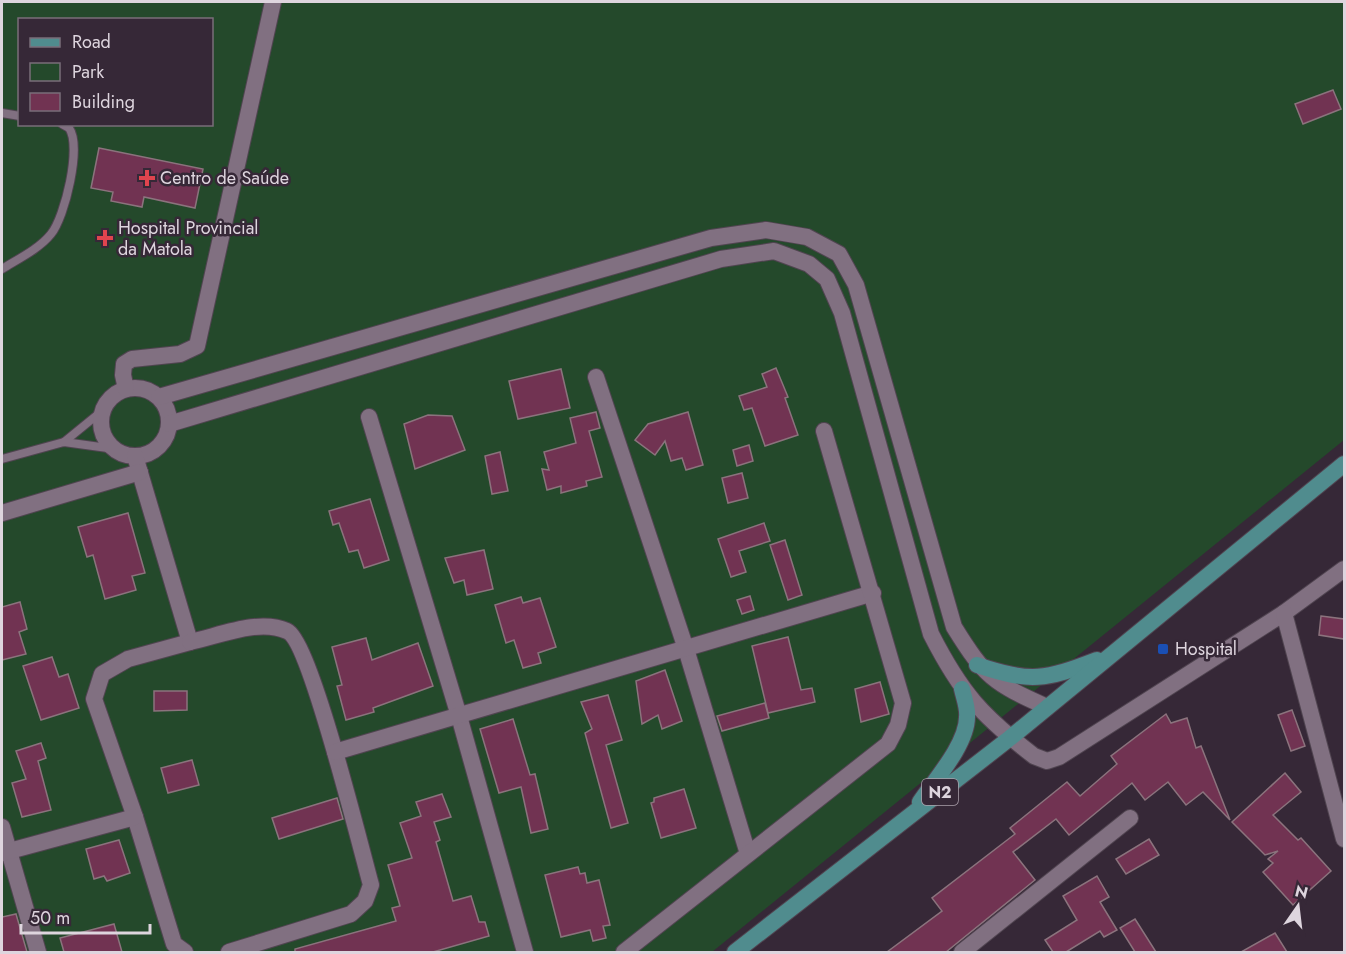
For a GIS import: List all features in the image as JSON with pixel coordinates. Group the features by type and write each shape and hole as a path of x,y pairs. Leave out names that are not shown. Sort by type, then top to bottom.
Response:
{"main road":[{"name":"N2","path":"735,952 1010,738 1344,464"},
{"path":"977,664 1011,676 1031,679 1056,676 1110,655"},
{"path":"911,815 961,740 968,715 962,689"}],"street":[{"path":"126,389 124,364 132,359 180,354 197,346 273,2"},
{"path":"159,397 711,238 766,230 807,237 839,254 856,285 954,627 977,664 1002,687 1047,707"},
{"path":"169,424 721,259 774,251 809,264 827,279 842,313 932,634 972,703 1010,738 1034,756 1047,760 1059,757 1284,614 1344,569"},
{"path":"596,377 686,649 748,854"},
{"path":"2,513 137,464 155,450 167,434 168,414 159,397 138,388 116,393 102,411 103,432 115,449 137,464 189,642"},
{"path":"369,417 459,716 525,952"},
{"path":"624,952 888,744 898,726 903,703 873,593 824,431"},
{"path":"335,752 873,593"},
{"path":"1284,614 1344,839"},
{"path":"185,952 174,944 135,817 94,699 102,674 128,659 189,642 269,625 290,632 301,648 335,752 371,885 365,901 351,914 285,945 229,952"},
{"path":"5,852 135,817"},
{"path":"962,952 1130,818"},
{"path":"2,827 5,852 38,952"}],"lane":[{"path":"2,112 18,116"},
{"path":"2,269 40,245 59,221 66,203 74,141 69,128 66,126"},
{"path":"64,442 102,411"},
{"path":"2,459 64,442 115,449"}],"green space":[{"path":"2,2 1344,2 1344,440 712,952 2,952"}],"building":[{"path":"1333,90 1341,109 1303,124 1295,104"},
{"name":"Centro de Saúde","path":"99,148 203,169 195,208 144,197 142,207 111,201 113,192 91,188"},
{"path":"776,368 788,397 785,398 798,435 765,446 752,408 744,410 739,396 767,387 762,374"},
{"path":"561,369 570,408 518,419 509,381"},
{"path":"596,412 600,428 589,431 602,477 586,481 587,486 561,493 561,486 547,490 542,469 549,470 544,452 576,443 570,418"},
{"path":"688,412 703,465 686,470 682,458 671,461 665,441 655,455 635,440 648,424"},
{"path":"428,415 452,416 465,450 415,469 404,424"},
{"path":"749,445 753,461 737,466 733,450"},
{"path":"500,452 508,491 492,494 485,456"},
{"path":"742,473 748,498 728,503 722,478"},
{"path":"370,499 389,560 364,568 358,550 349,552 339,523 333,525 329,511"},
{"path":"128,513 145,573 132,576 136,590 105,599 93,555 87,557 78,527"},
{"path":"764,523 770,541 739,551 746,572 731,577 718,539"},
{"path":"785,540 802,595 788,600 770,545"},
{"path":"484,550 493,589 467,595 464,580 454,583 445,558"},
{"path":"750,596 754,610 742,614 737,600"},
{"path":"521,597 523,603 540,598 556,647 538,653 541,663 523,668 514,640 506,643 495,605"},
{"path":"20,602 27,629 19,632 26,654 2,660 2,607"},
{"path":"1321,616 1344,619 1344,639 1319,635"},
{"path":"788,637 801,690 812,688 815,702 768,713 752,646"},
{"path":"366,638 372,660 418,643 433,686 373,708 374,712 346,720 337,686 342,685 332,647"},
{"path":"52,657 59,677 68,674 79,708 41,720 23,666"},
{"path":"665,670 682,721 662,729 658,715 642,724 636,681"},
{"path":"880,682 889,714 861,722 855,689"},
{"path":"154,691 187,691 187,710 154,711"},
{"path":"608,695 622,740 606,745 628,823 611,828 585,733 592,729 581,702"},
{"path":"765,703 769,718 722,731 717,716"},
{"path":"1292,710 1305,746 1291,751 1278,715"},
{"path":"1166,714 1171,723 1187,718 1196,748 1201,746 1230,820 1203,792 1186,805 1168,782 1145,800 1132,783 1069,835 1056,819 1013,852 1035,880 946,952 887,952 942,911 932,898 1015,834 1010,828 1067,782 1080,796 1117,764 1111,756"},
{"path":"513,719 530,775 535,774 548,829 531,833 521,787 499,793 480,729"},
{"path":"41,743 46,758 38,761 51,810 22,817 12,783 26,779 16,751"},
{"path":"192,760 199,785 168,793 161,768"},
{"path":"1285,773 1301,792 1273,815 1298,840 1301,838 1331,871 1293,905 1263,872 1273,863 1268,859 1278,851 1265,855 1232,822"},
{"path":"684,789 696,828 661,838 651,803 654,802 654,798"},
{"path":"442,794 451,817 434,822 440,840 436,842 453,901 471,896 479,922 485,922 489,936 433,952 295,952 295,949 396,921 392,908 400,906 388,865 412,858 400,823 421,816 416,802"},
{"path":"337,798 343,819 279,839 272,818"},
{"path":"1149,839 1159,855 1126,874 1116,859"},
{"path":"119,840 130,873 107,881 104,876 94,879 86,849"},
{"path":"578,867 580,874 585,873 587,883 599,880 610,925 603,926 606,938 593,941 590,930 561,937 545,875"},
{"path":"1097,876 1109,897 1100,902 1117,930 1104,937 1100,931 1066,952 1053,952 1045,940 1077,920 1063,896"},
{"path":"16,914 27,952 2,952 2,917"},
{"path":"1135,919 1156,952 1135,952 1120,928"},
{"path":"114,924 122,952 64,952 60,938"},
{"path":"1275,933 1287,952 1241,952"}],"place":[{"name":"Centro de Saúde","path":"147,178"},
{"name":"Hospital Provincial da Matola","path":"105,238"},
{"name":"Hospital","path":"1163,649"}]}
